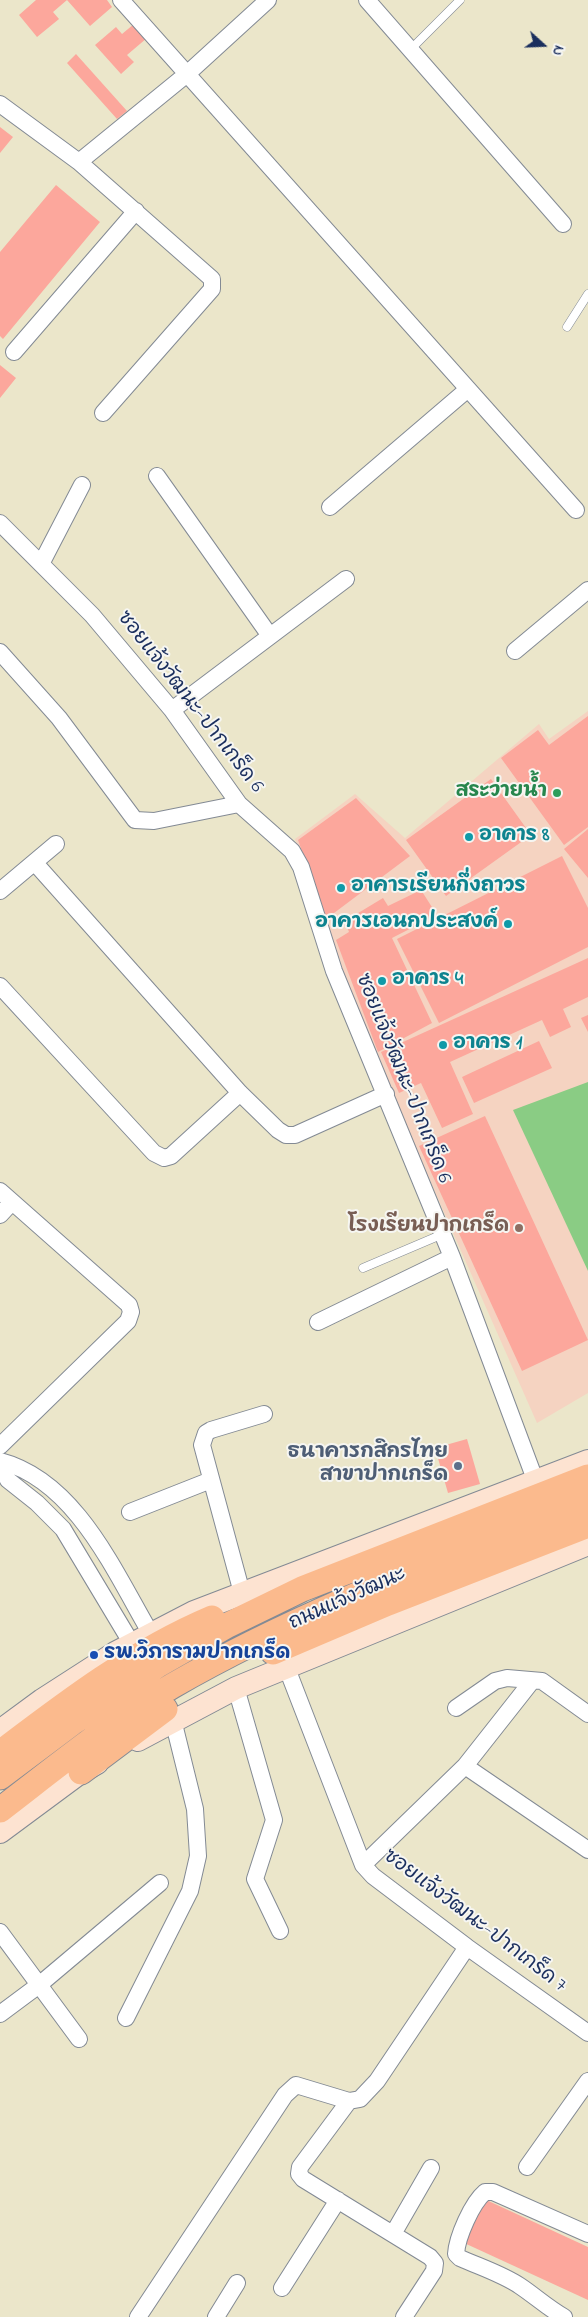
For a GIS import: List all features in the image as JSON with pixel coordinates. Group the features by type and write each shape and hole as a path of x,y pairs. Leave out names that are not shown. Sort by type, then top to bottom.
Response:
{"main road":[{"name":"ถนนแจ้งวัฒนะ","path":"2,1725 141,1639 194,1612 588,1461"},
{"name":"ถนนแจ้งวัฒนะ","path":"0,1776 72,1723 158,1665 228,1625 302,1588 588,1477"},
{"name":"ถนนแจ้งวัฒนะ","path":"0,1810 88,1742 172,1687 250,1644 408,1573 588,1502"},
{"path":"81,1772 172,1704 230,1670 388,1603 588,1525"},
{"name":"ถนนแจ้งวัฒนะ","path":"0,1832 81,1772 173,1720 236,1688 588,1544"},
{"path":"0,1753 84,1690 128,1661 178,1632 223,1614 302,1588"}],"street":[{"path":"121,0 576,510"},
{"path":"79,162 187,74 268,0"},
{"path":"367,0 563,224"},
{"path":"0,104 79,162 212,278 212,289 103,413"},
{"path":"14,352 136,211"},
{"path":"330,508 468,390"},
{"path":"157,476 270,636"},
{"path":"42,564 82,485"},
{"name":"ซอยแจ้งวัฒนะ-ปากเกร็ด 6","path":"0,523 92,615 172,710 239,804 292,851 301,867 334,971 443,1234 536,1482"},
{"path":"172,710 346,579"},
{"path":"515,651 588,590"},
{"path":"0,652 59,718 135,820 154,821 239,804"},
{"path":"0,891 56,844"},
{"path":"34,863 240,1093 278,1130 286,1135 295,1135 386,1094"},
{"path":"0,986 154,1153 164,1158 170,1156 240,1093"},
{"path":"0,1446 128,1321 131,1312 129,1305 4,1203"},
{"path":"318,1322 452,1257"},
{"path":"242,1593 202,1446 206,1432 264,1414"},
{"path":"0,1461 17,1465 48,1485 81,1517 141,1639"},
{"path":"0,1466 8,1480 37,1502 63,1529 141,1639"},
{"path":"130,1512 211,1480"},
{"name":"ซอยแจ้งวัฒนะ-ปากเกร็ด 7","path":"286,1666 363,1865 373,1876 467,1947 588,2033"},
{"path":"456,1708 495,1681 507,1678 542,1681 588,1714"},
{"path":"363,1865 465,1766 532,1681"},
{"path":"236,1688 274,1820 255,1878 280,1931"},
{"path":"126,2018 190,1891 198,1856 195,1809 173,1720"},
{"path":"465,1766 588,1850"},
{"path":"0,2014 39,1985 160,1883"},
{"path":"0,1932 79,2039"},
{"path":"138,2317 285,2095 296,2085 349,2101 360,2099 377,2081 467,1947"},
{"path":"527,2167 588,2081"},
{"path":"349,2101 300,2167 299,2174 303,2179 393,2234 435,2263 434,2271 404,2317"},
{"path":"393,2234 431,2168"},
{"path":"564,2317 503,2276 460,2258 456,2254 456,2243 478,2198 485,2192 493,2192 588,2234"},
{"path":"282,2288 338,2200"},
{"path":"216,2317 237,2283"}],"lane":[{"path":"411,49 460,0"},
{"path":"567,328 588,294"},
{"path":"363,1268 443,1234"}],"shaded area":[{"name":"โรงเรียนปากเกร็ด","path":"588,711 588,1393 537,1423 378,1063 321,919 295,839 355,794 405,838 539,724 549,739"}],"green space":[{"path":"588,1082 588,1271 513,1110"}],"building":[{"path":"36,0 67,0 53,12 59,19 37,37 19,15"},
{"path":"67,0 107,0 112,7 90,26"},
{"path":"134,24 147,38 127,55 134,62 121,74 95,45 116,27 122,34"},
{"path":"76,54 127,111 117,119 67,63"},
{"path":"0,127 13,137 0,153"},
{"path":"56,185 100,222 3,339 0,336 0,252"},
{"path":"0,365 16,378 0,398"},
{"name":"สระว่ายน้ำ","path":"588,716 588,827 564,845 501,758 538,730 549,745"},
{"name":"อาคาร 8","path":"491,779 531,835 446,896 406,840"},
{"name":"อาคารเรียนกึ่งถาวร","path":"356,798 410,856 326,919 298,840"},
{"path":"588,829 588,878 564,849"},
{"name":"อาคารเอนกประสงค์","path":"562,856 588,908 588,947 439,1023 397,939"},
{"name":"อาคาร 4","path":"421,890 437,915 392,938 432,1023 378,1052 336,940 349,932 345,921 383,898 388,906"},
{"name":"อาคาร 1","path":"588,958 588,997 563,1009 571,1027 550,1037 542,1020 450,1062 473,1114 442,1128 421,1083 399,1093 381,1052"},
{"path":"588,1015 588,1032 581,1018"},
{"path":"539,1041 552,1068 474,1103 462,1077"},
{"path":"485,1116 588,1340 522,1371 419,1146"},
{"name":"ธนาคารกสิกรไทย สาขาปากเกร็ด","path":"467,1439 480,1484 448,1493 435,1448"},
{"path":"482,2198 588,2247 588,2300 462,2242"}],"place":[{"name":"สระว่ายน้ำ","path":"557,793"},
{"name":"อาคาร 8","path":"469,837"},
{"name":"อาคารเรียนกึ่งถาวร","path":"341,888"},
{"name":"อาคารเอนกประสงค์","path":"508,924"},
{"name":"อาคาร 4","path":"382,981"},
{"name":"อาคาร 1","path":"443,1045"},
{"name":"โรงเรียนปากเกร็ด","path":"519,1228"},
{"name":"ธนาคารกสิกรไทย สาขาปากเกร็ด","path":"458,1466"},
{"name":"รพ.วิภารามปากเกร็ด","path":"94,1655"}]}
